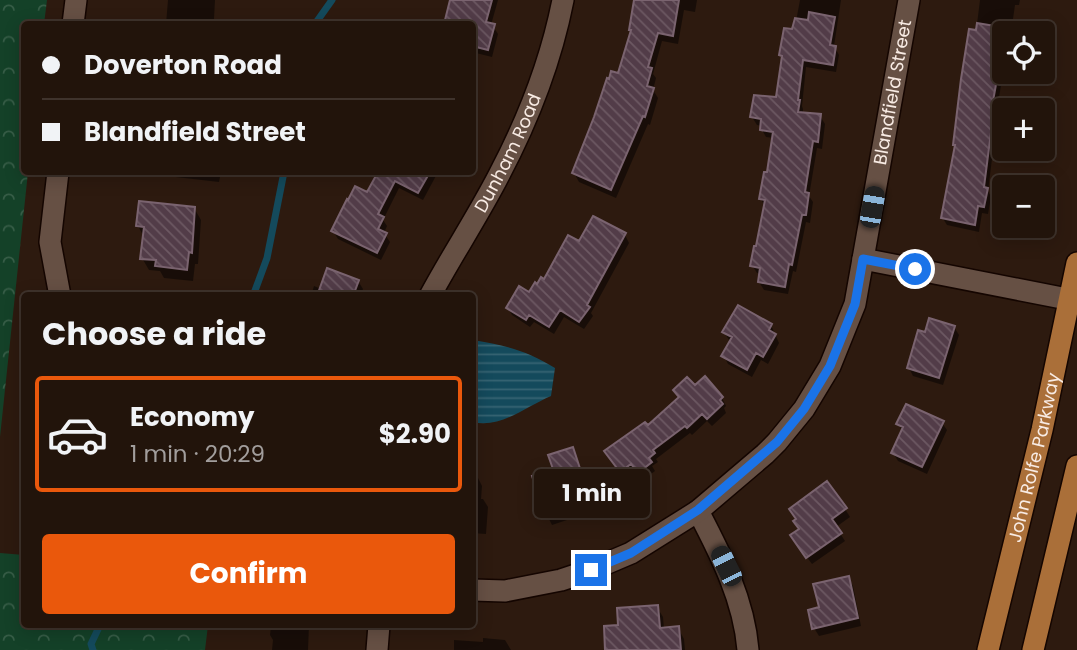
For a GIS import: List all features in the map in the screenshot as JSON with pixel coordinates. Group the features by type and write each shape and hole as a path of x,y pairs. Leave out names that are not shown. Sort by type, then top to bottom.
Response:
{"main road":[{"name":"John Rolfe Parkway","path":"988,650 1074,300 1077,263"},
{"path":"1033,650 1077,467"}],"street":[{"path":"73,21 76,0"},
{"name":"Dunham Road","path":"432,292 498,177 528,115 552,44 563,0"},
{"name":"Blandfield Street","path":"476,590 505,591 561,580 631,553 698,510 765,454 804,409 830,366 855,304 909,0"},
{"path":"58,175 50,242 59,292"},
{"path":"863,259 1074,300"},
{"path":"698,510 735,589 748,650"},
{"path":"377,650 379,628"}],"green space":[{"path":"0,0 47,0 44,21 21,21 21,175 28,175 0,437"},
{"path":"0,553 21,555 21,628 208,628 205,650 0,650"}],"water":[{"path":"476,341 516,350 555,368 551,396 503,419 476,422"}],"building":[{"path":"450,0 492,0 486,22 495,24 488,50 476,47 476,21 445,21"},
{"path":"634,0 679,0 673,36 658,33 648,67 652,68 647,86 654,88 645,117 643,116 611,190 572,173 607,78 609,79 611,71 618,73 631,30"},
{"path":"809,12 835,17 830,45 836,46 833,65 803,60 798,112 821,114 818,142 813,141 805,192 809,193 806,215 802,215 785,287 758,282 760,268 750,266 765,200 759,199 764,172 767,172 773,132 760,130 761,119 750,117 754,95 776,97 784,28 792,29 795,18 808,20"},
{"path":"977,23 992,26 992,84 996,84 992,98 992,124 984,187 988,188 984,207 978,206 975,225 941,218 955,145 969,29 976,30"},
{"path":"376,175 428,175 418,193 395,181 378,214 384,217 378,229 387,233 377,253 331,231 355,186 367,192"},
{"path":"139,201 195,207 192,253 189,252 187,270 155,266 156,260 140,259 144,227 136,226"},
{"path":"593,216 626,233 587,305 590,307 579,322 560,310 549,327 529,315 526,320 506,308 519,286 529,292 535,282 537,284 541,277 544,279 568,235 579,241"},
{"path":"327,268 359,280 354,292 318,292"},
{"path":"738,305 772,324 769,330 776,334 763,357 756,353 747,370 721,356 732,337 722,332"},
{"path":"929,318 955,326 939,378 907,368 918,330 925,332"},
{"path":"705,376 723,397 720,400 723,404 707,419 702,414 687,428 685,426 653,450 655,453 649,458 652,462 638,473 631,464 620,472 604,451 645,422 648,425 679,397 673,390 687,377 695,385"},
{"path":"906,404 944,421 922,467 891,453 903,427 896,424"},
{"path":"573,447 588,493 567,500 570,510 546,518 532,476 553,469 548,455"},
{"path":"827,481 847,508 832,519 842,533 806,558 790,535 799,529 789,509"},
{"path":"849,576 858,618 812,629 808,610 819,607 813,584"},
{"path":"658,605 660,628 679,626 681,650 605,650 604,626 618,625 617,608"}],"waterway":[{"path":"317,21 332,0"},
{"path":"254,292 267,258 283,175"},
{"path":"93,650 91,644 99,628"}],"route":[{"path":"591,570 631,553 698,510 777,442 804,409 830,366 855,304 863,259 915,269"}]}
